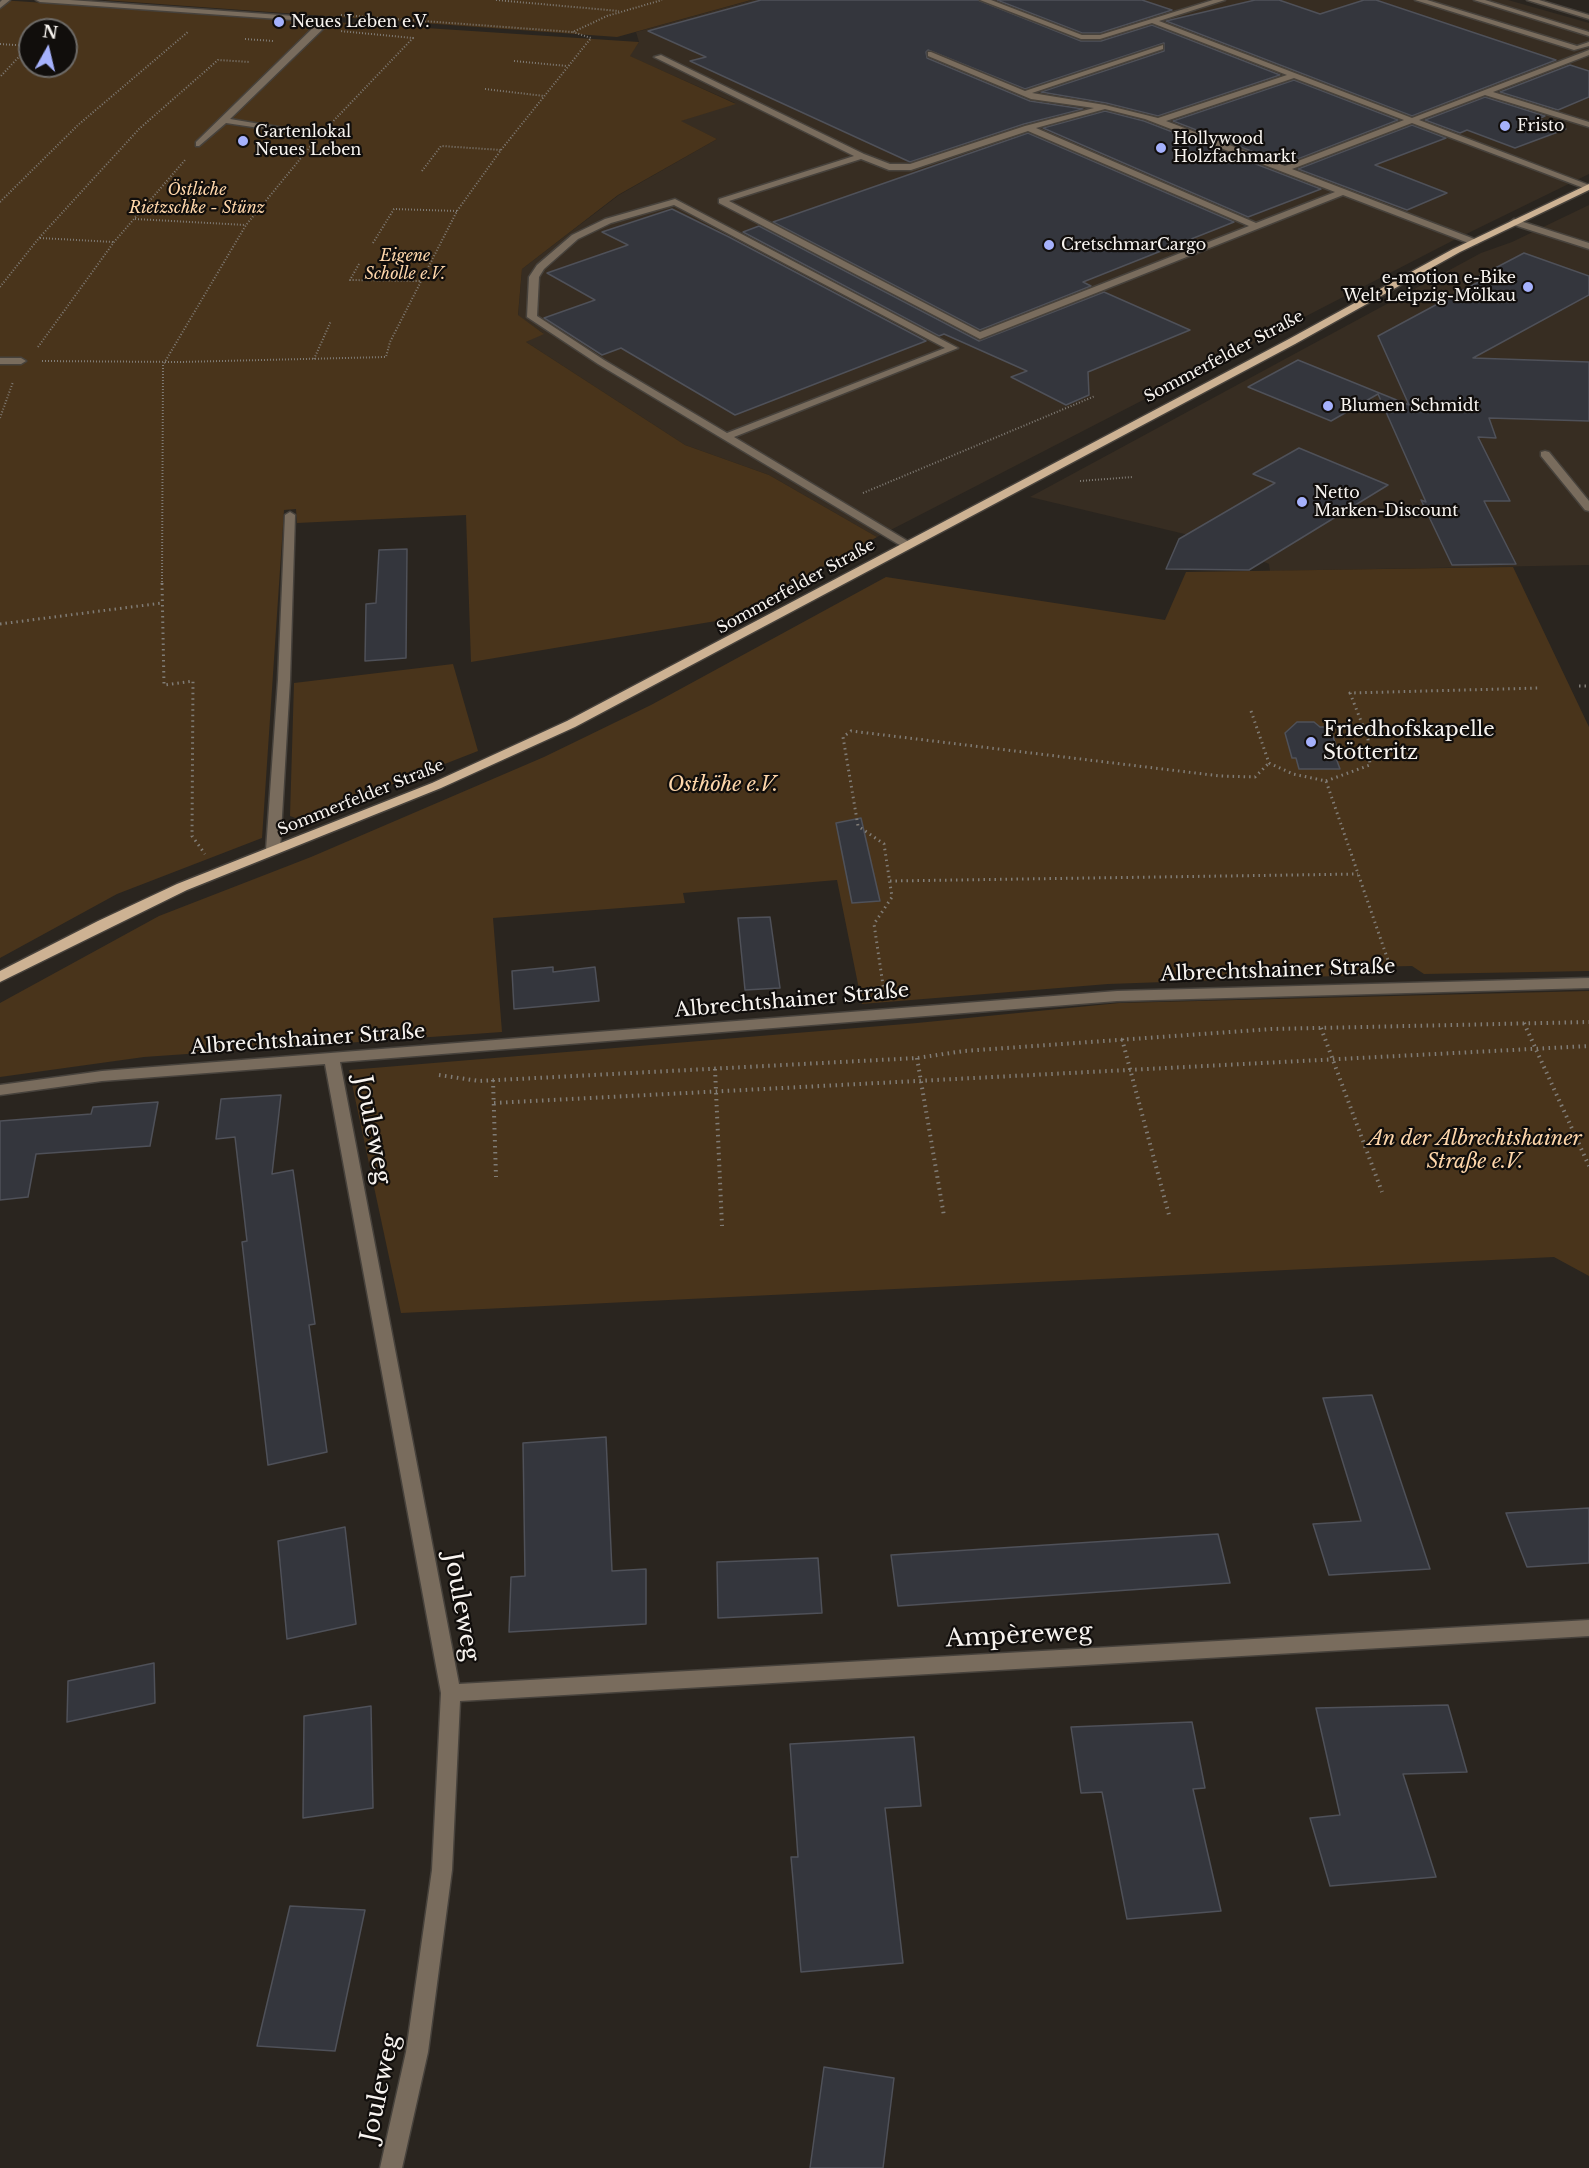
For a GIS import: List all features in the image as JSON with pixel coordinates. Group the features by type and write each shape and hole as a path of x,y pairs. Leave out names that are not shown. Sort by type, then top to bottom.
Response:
{"main road":[{"name":"Sommerfelder Straße","path":"0,977 117,916 273,850 400,802 526,747 708,655 907,545 1197,389 1267,355 1474,242 1588,188"}],"street":[{"path":"0,6 6,0"},
{"path":"40,0 316,20 321,23 319,29 222,120 200,144"},
{"path":"984,0 1081,37 1100,37 1221,0"},
{"path":"1419,0 1577,48 1589,44"},
{"path":"1478,0 1589,34"},
{"path":"1531,0 1589,16"},
{"path":"1187,4 1198,7"},
{"path":"1152,21 1588,188"},
{"path":"1026,93 1160,46"},
{"path":"1283,170 1588,53"},
{"path":"931,54 1034,97 1105,107 1158,121 1474,242"},
{"path":"658,57 861,156 889,167 911,167 1028,128 1105,107"},
{"path":"1158,121 1292,76"},
{"path":"1485,92 1589,125"},
{"path":"222,120 290,131"},
{"path":"1028,128 1256,226"},
{"path":"861,156 722,201 980,336 1342,192"},
{"path":"726,437 953,348 675,202 608,221 583,233 575,237 540,267 534,277 532,317 601,362 837,504 907,545"},
{"path":"1514,222 1589,246"},
{"path":"0,361 21,361"},
{"path":"1545,454 1589,508"},
{"path":"273,850 284,680 290,514"},
{"name":"Albrechtshainer Straße","path":"0,1090 102,1076 332,1060 1117,996 1589,983"},
{"name":"Jouleweg","path":"332,1060 451,1693 442,1870 417,2052 391,2168"},
{"name":"Ampèreweg","path":"451,1693 1589,1628"}],"path":[{"path":"496,0 622,11"},
{"path":"573,32 622,11 662,0"},
{"path":"0,202 78,125 212,12"},
{"path":"21,361 165,362 386,357 390,342 420,281 458,211 501,150 591,38 573,32 338,15"},
{"path":"217,873 192,836 193,681 164,685 162,603 165,362 246,225 319,136 413,38 319,29"},
{"path":"0,44 28,46 0,78"},
{"path":"0,287 39,238 139,129 218,60 281,65"},
{"path":"513,62 568,66"},
{"path":"485,89 545,96"},
{"path":"290,131 319,136"},
{"path":"38,347 114,242 200,144"},
{"path":"422,171 441,146 501,150"},
{"path":"373,243 394,209 458,211"},
{"path":"135,219 246,225"},
{"path":"39,238 114,242"},
{"path":"359,264 350,280 420,281"},
{"path":"314,359 331,321"},
{"path":"0,418 12,384"},
{"path":"837,504 1095,396"},
{"path":"0,624 162,603"},
{"path":"1580,686 1589,686"},
{"path":"1251,711 1269,763 1293,774 1326,781 1370,765 1368,739 1350,693 1540,688"},
{"path":"887,1014 874,924 892,897 890,881 884,844 858,826 843,737 851,731 1220,776 1255,777 1269,763"},
{"path":"1326,781 1398,988"},
{"path":"890,881 1358,874"},
{"path":"433,1075 479,1081 918,1058 964,1051 1122,1039 1321,1028 1589,1022"},
{"path":"1524,1023 1589,1166"},
{"path":"1321,1028 1382,1192"},
{"path":"1122,1039 1169,1215"},
{"path":"494,1103 1589,1046"},
{"path":"918,1058 944,1216"},
{"path":"716,1069 722,1226"},
{"path":"494,1080 496,1177"}],"shaded area":[{"path":"752,0 1508,0 1589,23 1589,174 1452,241 877,537 769,475 685,445 526,342 543,333 518,316 522,269 619,195 717,139 680,121 735,103 629,56 639,42 636,32"},
{"path":"1589,205 1589,565 1270,571 1269,564 1214,541 1030,497 1481,253 1512,242"}],"green space":[{"name":"Östliche Rietzschke - Stünz","path":"0,0 639,42 630,56 736,104 681,121 717,139 618,195 522,269 518,315 544,334 526,342 685,445 769,475 877,537 728,619 471,662 466,515 297,523 296,509 284,510 262,838 117,894 0,958"},
{"path":"103,0 751,0 617,37"},
{"name":"Osthöhe e.V.","path":"1513,567 1589,727 1589,971 1424,974 1412,966 1370,967 1365,975 1108,984 862,1004 837,880 683,893 685,903 493,918 502,1032 144,1057 0,1077 0,1003 159,916 311,857 544,757 651,705 886,577 1165,620 1186,572"},
{"path":"453,664 478,751 301,820 290,816 294,683"},
{"name":"An der Albrechtshainer Straße e.V.","path":"1589,991 1589,1276 1554,1257 401,1313 349,1070 917,1023 1119,1003"}],"building":[{"path":"761,0 978,0 1081,41 1101,41 1152,25 1280,75 1158,116 1106,103 1041,92 1164,51 1164,43 1025,89 928,50 927,58 1030,101 1083,109 1024,124 910,162 690,61 706,57 648,31"},
{"path":"997,0 1142,0 1172,10 1100,33 1082,33"},
{"path":"1255,0 1279,0 1320,14 1364,0 1376,0 1556,60 1412,116 1166,21"},
{"path":"1570,65 1589,71 1589,97 1558,110 1500,92"},
{"path":"1294,80 1398,120 1285,164 1173,121"},
{"name":"Fristo","path":"1485,97 1545,116 1538,119 1566,129 1515,148 1467,130 1460,133 1425,120"},
{"name":"Hollywood Holzfachmarkt","path":"1105,111 1144,121 1321,189 1248,217 1043,128"},
{"path":"1412,125 1446,138 1375,165 1447,193 1407,210 1298,169"},
{"path":"1028,133 1234,222 1083,282 1091,286 980,330 773,222"},
{"path":"672,209 926,341 735,415 621,348 602,355 544,318 595,300 547,273 628,245 602,232"},
{"path":"759,226 979,341 1104,292 1190,330 1088,372 1089,395 1066,405 1011,377 1027,371 944,334 939,336 743,232"},
{"path":"1524,253 1589,276 1589,295 1473,358 1589,362 1589,421 1489,418 1496,438 1478,437 1510,501 1484,501 1516,564 1452,565 1421,500 1426,502 1378,394 1331,421 1248,387 1298,360 1409,405 1378,336 1484,279 1478,277"},
{"name":"Netto Marken-Discount","path":"1299,448 1388,485 1249,570 1166,569 1179,539 1275,483 1253,474"},
{"path":"407,549 406,658 365,661 366,604 376,603 379,550"},
{"name":"Friedhofskapelle Stötteritz","path":"1297,722 1314,722 1320,727 1330,727 1340,758 1336,758 1340,769 1299,769 1296,758 1292,758 1285,733"},
{"path":"861,818 880,901 852,903 836,823"},
{"path":"770,917 780,988 745,990 738,918"},
{"path":"553,967 553,972 595,967 599,1001 514,1009 512,971"},
{"path":"281,1095 272,1174 293,1170 315,1324 309,1325 327,1452 268,1465 242,1242 247,1241 235,1137 216,1139 221,1099"},
{"path":"158,1102 150,1146 36,1154 28,1197 0,1200 0,1121 91,1114 93,1107"},
{"path":"1372,1395 1430,1569 1329,1575 1313,1524 1361,1521 1323,1398"},
{"path":"606,1437 612,1571 646,1569 646,1624 509,1632 511,1577 525,1576 523,1443"},
{"path":"1589,1508 1589,1563 1527,1567 1506,1513"},
{"path":"345,1527 356,1624 287,1639 278,1541"},
{"path":"1218,1534 1230,1583 898,1606 891,1555"},
{"path":"818,1558 822,1613 718,1618 717,1562"},
{"path":"154,1663 155,1703 67,1722 68,1681"},
{"path":"1448,1705 1467,1772 1403,1774 1436,1877 1330,1886 1310,1818 1340,1815 1316,1708"},
{"path":"371,1706 373,1808 303,1818 304,1716"},
{"path":"1192,1722 1205,1788 1193,1789 1221,1911 1127,1919 1102,1792 1081,1793 1071,1727"},
{"path":"914,1737 921,1806 885,1808 903,1963 801,1972 791,1857 798,1857 790,1744"},
{"path":"290,1906 365,1910 335,2051 257,2046"},
{"path":"824,2067 894,2078 883,2168 810,2168"}],"place":[{"name":"Neues Leben e.V.","path":"279,22"},
{"name":"Fristo","path":"1505,126"},
{"name":"Gartenlokal Neues Leben","path":"243,141"},
{"name":"Hollywood Holzfachmarkt","path":"1161,148"},
{"name":"CretschmarCargo","path":"1049,245"},
{"name":"e-motion e-Bike Welt Leipzig-Mölkau","path":"1528,287"},
{"name":"Blumen Schmidt","path":"1328,406"},
{"name":"Netto Marken-Discount","path":"1302,502"},
{"name":"Friedhofskapelle Stötteritz","path":"1311,742"}],"park label":[{"name":"Eigene Scholle e.V.","path":"405,265"}]}
